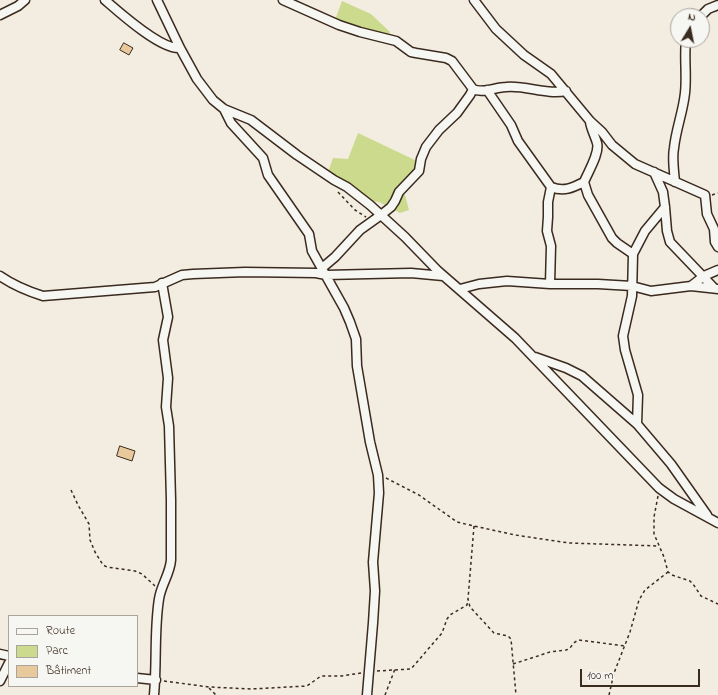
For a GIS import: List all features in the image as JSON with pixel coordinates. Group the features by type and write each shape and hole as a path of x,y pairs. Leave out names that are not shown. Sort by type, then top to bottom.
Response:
{"street":[{"path":"0,15 18,6 25,0"},
{"path":"105,0 116,10 157,40 172,48 180,48"},
{"path":"157,0 197,79 213,100 224,109 251,120 296,155 346,187 381,215 405,236 432,266 515,338 659,488 674,499 718,523"},
{"path":"283,0 340,25 360,32 396,41 411,52 446,58 452,61 475,90 507,87 551,92 566,91"},
{"path":"474,0 496,29 524,55 551,74 590,121 625,157 635,164 705,195 707,214 714,229 715,242 718,247"},
{"path":"713,0 718,4"},
{"path":"675,182 673,150 681,119 685,94 685,48"},
{"path":"324,272 335,257 360,230 381,215 395,201 405,184 419,171 426,147 439,130 457,113 473,89"},
{"path":"487,90 511,125 518,141 551,187 556,189 569,189 584,182"},
{"path":"224,109 230,123 263,158 268,175 309,234 312,251 350,322 356,339 357,366 363,405 378,475 380,493 373,562 375,591 367,695"},
{"path":"590,121 597,147 596,154 584,182 588,194 612,238 633,254"},
{"path":"654,172 663,192 666,207 667,231 670,242 690,265 704,276 716,289"},
{"path":"550,284 551,246 547,231 548,202 551,187"},
{"path":"637,424 638,395 625,350 623,336 632,296 633,254 645,231 666,207"},
{"path":"691,286 704,276 718,270"},
{"path":"0,276 10,283 43,296 142,289 155,287 182,275 193,274 244,272 324,272 411,273 445,276"},
{"path":"460,289 479,284 507,281 550,284 632,286 651,291 691,286 716,289"},
{"path":"154,695 156,680 156,639 159,599 171,565 169,426 166,407 168,378 163,340 168,317 162,284"},
{"path":"532,356 566,368 582,376 637,424 671,464 709,518"},
{"path":"0,681 8,664"},
{"path":"138,678 156,680"}],"path":[{"path":"335,189 355,210 373,220"},
{"path":"378,475 419,495 456,522 515,535 569,543 659,546"},
{"path":"659,488 653,526 654,534 668,572 672,575 690,581 701,596 718,605"},
{"path":"72,490 78,505 89,524 90,540 103,565 107,567 135,571 142,574 161,590"},
{"path":"156,680 209,687 251,689 298,687 307,686 321,676 341,676 395,669 411,669 442,633 450,615 467,605 474,526"},
{"path":"609,695 614,673 639,600 645,590 668,572"},
{"path":"468,599 470,607 494,633 508,636 511,639 516,695"},
{"path":"513,664 550,652 569,649 579,640 624,646"},
{"path":"385,695 395,669"},
{"path":"209,687 216,695"}],"green space":[{"path":"342,1 371,14 390,32 387,39 334,23"},
{"path":"358,133 419,162 417,170 397,193 405,195 409,210 400,213 379,202 370,201 327,175 333,158 348,159"}],"building":[{"path":"124,43 133,48 129,55 120,50"},
{"path":"120,446 135,451 132,461 117,456"}]}
